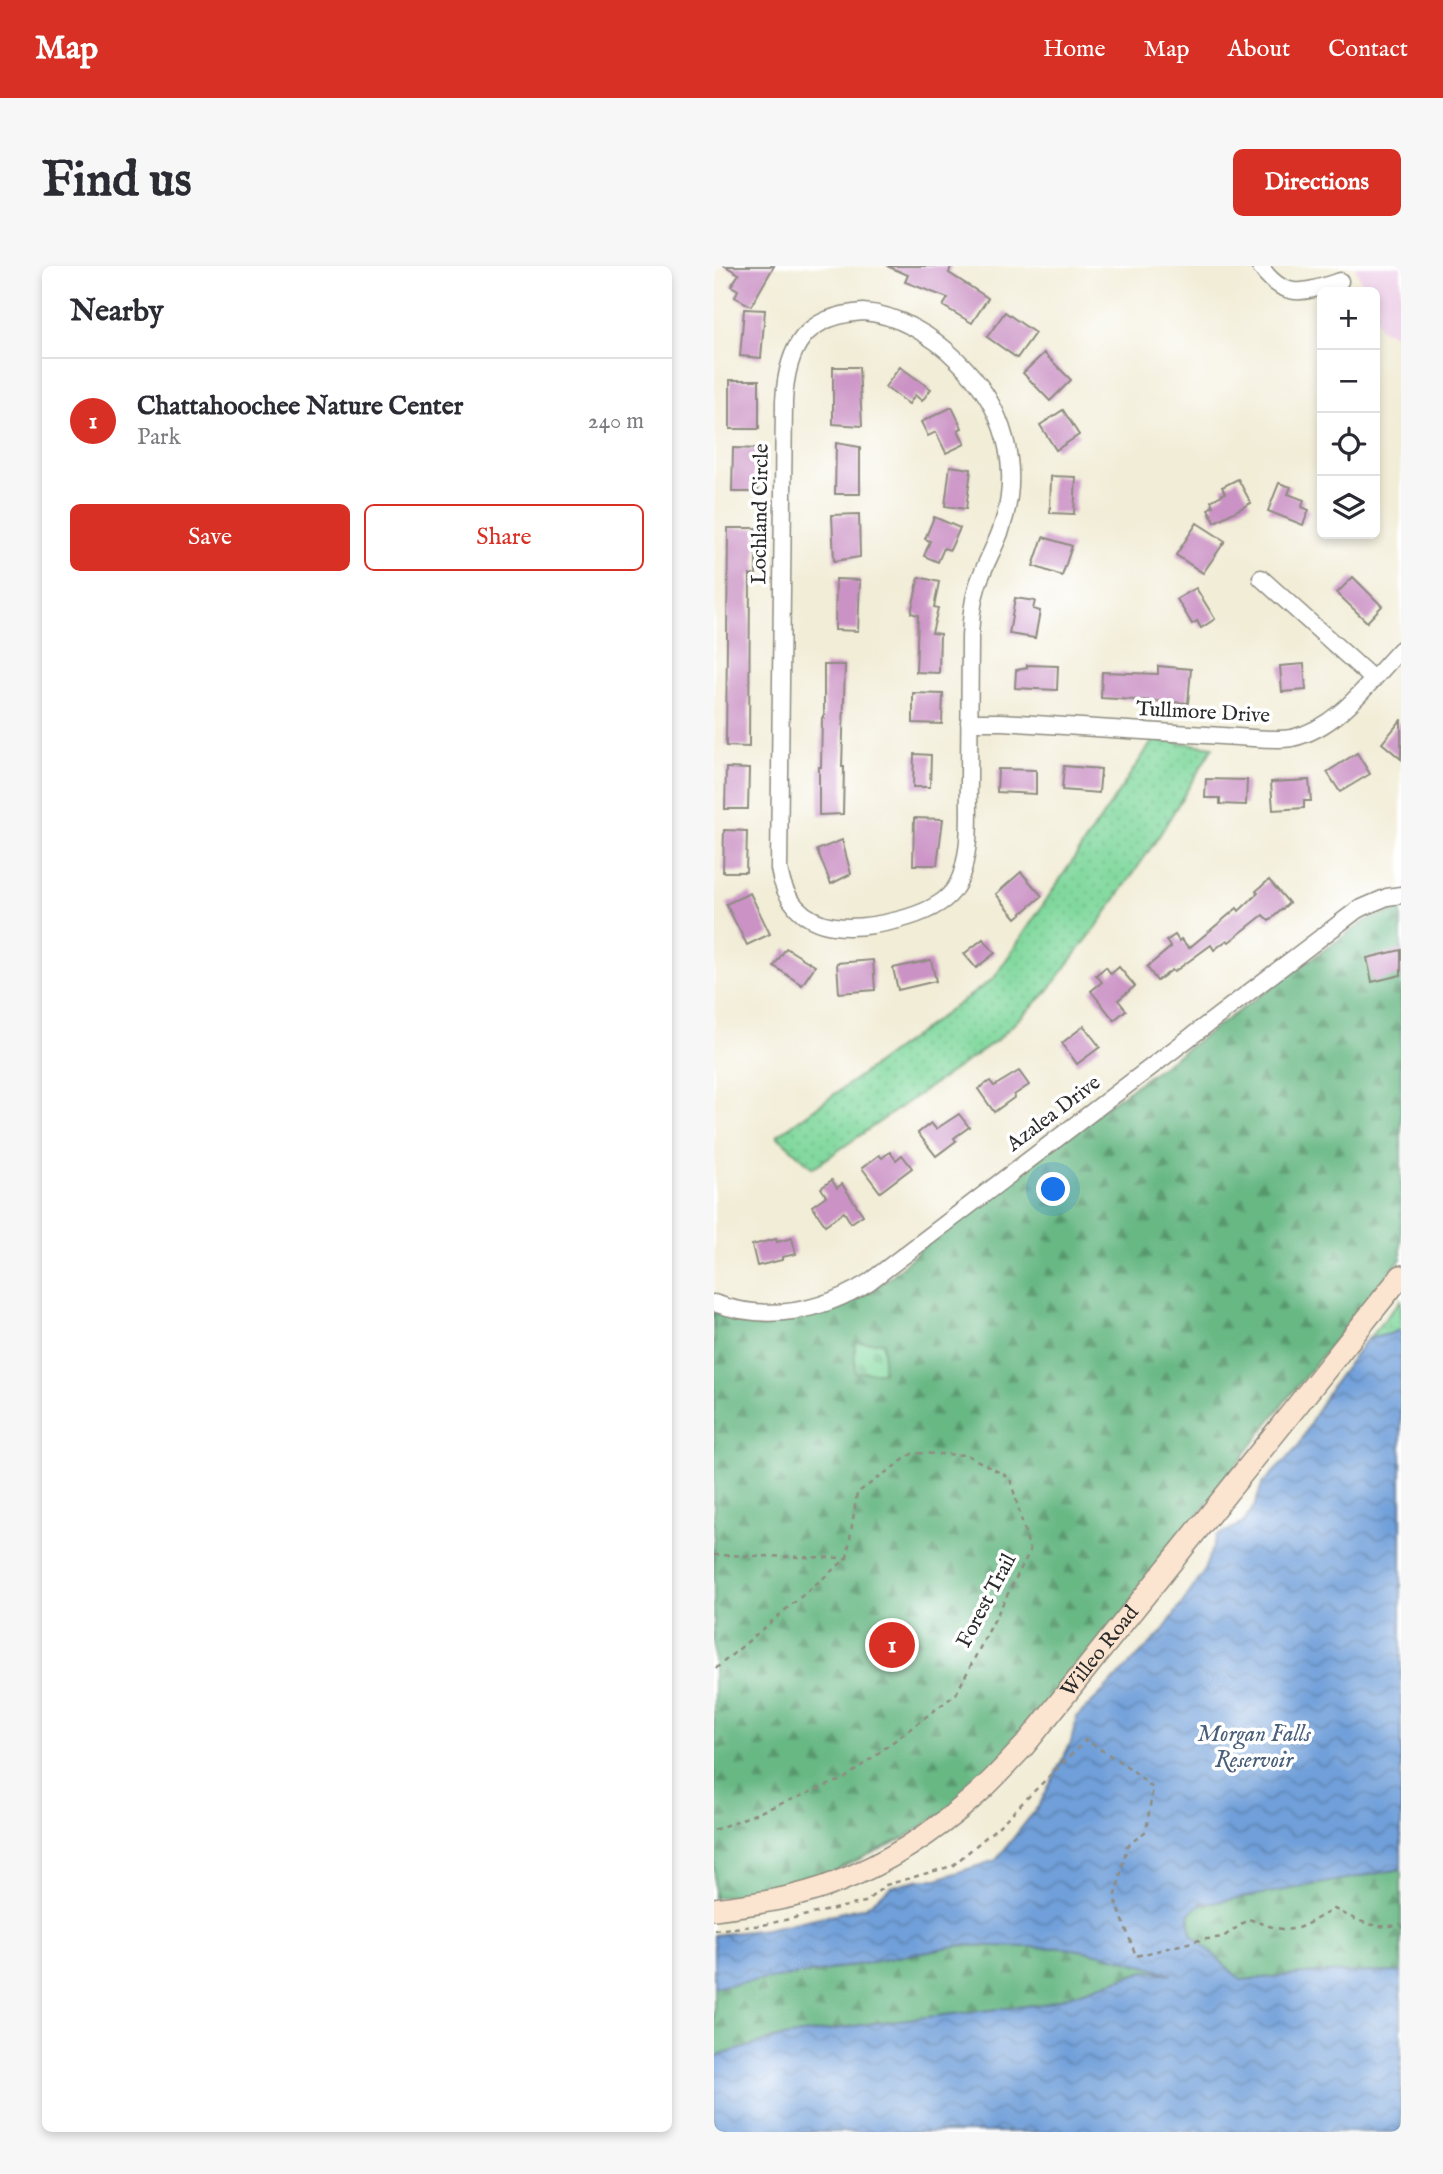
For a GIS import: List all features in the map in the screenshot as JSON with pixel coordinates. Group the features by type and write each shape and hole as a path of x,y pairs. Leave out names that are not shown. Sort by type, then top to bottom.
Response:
{"street":[{"path":"1261,266 1272,279 1295,292 1340,281"},
{"name":"Lochland Circle","path":"847,313 875,313 907,325 951,354 970,372 999,417 1009,456 1009,492 1000,532 978,584 972,609 969,722 968,843 964,868 953,891 928,911 861,926 830,926 805,916 785,892 778,857 784,401 788,366 798,344 806,333 832,317 847,313"},
{"path":"1261,578 1373,678"},
{"name":"Tullmore Drive","path":"969,722 1291,738 1331,719 1401,649"},
{"name":"Azalea Drive","path":"714,1303 754,1312 789,1312 831,1302 852,1293 1357,910 1388,897 1401,895"},
{"name":"Willeo Road","path":"714,1909 780,1898 835,1883 894,1855 978,1794 1025,1745 1401,1276"}],"path":[{"name":"Forest Trail","path":"714,1830 845,1779 956,1694 1030,1551 1010,1478 967,1455 913,1453 858,1493 847,1558"},
{"path":"714,1555 847,1558"},
{"path":"714,1670 847,1558"},
{"path":"1086,1740 1131,1769 1153,1788 1146,1831 1127,1846 1115,1899 1136,1956 1223,1937 1249,1919 1278,1930 1295,1931 1334,1909 1369,1926 1392,1927 1401,1924"}],"shaded area":[{"path":"1355,266 1401,266 1401,338 1380,328 1380,287 1363,287"}],"green space":[{"path":"1154,739 1213,747 1159,836 1100,922 1047,992 997,1040 813,1168 777,1136 994,978"},
{"path":"1401,910 1401,1259 1282,1405 997,1779 904,1838 828,1874 714,1898 714,1312 739,1321 782,1322 831,1311 860,1297 888,1279 969,1205 1304,964 1367,920"},
{"path":"1401,1300 1401,1329 1368,1339"},
{"path":"855,1342 883,1342 883,1372 855,1372"},
{"path":"1401,1869 1401,1972 1317,1973 1241,1980 1191,1934 1189,1914 1203,1902 1212,1903"},
{"path":"960,1945 1066,1948 1104,1954 1178,1975 1145,1971 1044,2004 882,2022 777,2038 714,2057 714,1987 819,1972"}],"water":[{"name":"Morgan Falls Reservoir","path":"1401,1329 1401,1869 1212,1903 1203,1902 1189,1914 1191,1934 1241,1980 1317,1973 1401,1972 1401,2132 714,2132 714,2057 777,2038 882,2022 1044,2004 1146,1971 1172,1974 1104,1954 1066,1948 960,1945 819,1972 714,1987 714,1935 766,1929 865,1907 891,1887 921,1879 937,1879 996,1860 1040,1804 1071,1742 1077,1717 1162,1632 1202,1575 1217,1536 1243,1523 1255,1505 1262,1484 1298,1447 1331,1387 1362,1345 1368,1339"}],"building":[{"path":"725,266 774,266 751,306 735,297 738,290 731,286 739,274"},
{"path":"887,266 951,266 949,273 988,298 972,323 943,306 948,298 905,282 908,275"},
{"path":"744,309 765,310 761,358 740,356"},
{"path":"1005,312 1035,333 1017,358 987,337"},
{"path":"1044,353 1071,380 1050,401 1023,373"},
{"path":"833,367 859,367 862,426 833,424"},
{"path":"900,367 931,389 922,401 915,395 909,404 885,387"},
{"path":"730,380 759,380 759,429 730,429"},
{"path":"952,407 962,428 958,430 965,444 946,453 936,432 928,436 921,422"},
{"path":"1063,410 1079,435 1056,450 1040,425"},
{"path":"836,443 860,447 860,494 835,494"},
{"path":"733,448 759,449 758,492 732,492"},
{"path":"950,466 971,469 966,509 945,506"},
{"path":"1051,476 1076,477 1074,514 1050,513"},
{"path":"1238,479 1251,503 1215,522 1208,509 1213,506 1211,501 1225,493 1222,487"},
{"path":"1279,483 1291,487 1288,494 1304,500 1302,507 1309,510 1303,525 1268,511"},
{"path":"859,514 860,557 834,561 832,515"},
{"path":"934,517 960,528 950,550 944,548 938,562 924,556 930,541 925,539"},
{"path":"1197,523 1225,541 1203,573 1176,555"},
{"path":"728,528 756,528 756,575 750,575 749,747 726,746"},
{"path":"1043,537 1072,546 1062,576 1033,566"},
{"path":"919,577 939,582 934,607 938,608 932,633 940,634 939,673 916,672 918,615 911,613"},
{"path":"1353,577 1382,606 1367,622 1337,593"},
{"path":"836,579 860,580 858,631 835,630"},
{"path":"1196,588 1215,619 1201,628 1197,621 1192,624 1177,599"},
{"path":"1015,598 1035,601 1033,609 1040,611 1035,638 1009,634"},
{"path":"1304,664 1306,690 1282,692 1280,666"},
{"path":"824,665 845,665 843,814 819,815"},
{"path":"1027,665 1058,666 1057,690 1015,688 1016,670 1027,668"},
{"path":"1158,666 1191,669 1188,703 1101,698 1102,672 1158,674"},
{"path":"913,693 943,694 942,724 913,723"},
{"path":"1401,720 1401,759 1382,743"},
{"path":"1357,753 1370,774 1340,792 1327,772"},
{"path":"914,754 931,755 930,787 913,787"},
{"path":"1064,766 1101,769 1099,793 1062,790"},
{"path":"726,768 749,769 748,809 725,809"},
{"path":"998,769 1036,770 1036,794 997,792"},
{"path":"1206,779 1247,780 1246,805 1220,804 1220,798 1205,798"},
{"path":"1309,780 1311,801 1304,801 1304,808 1273,810 1271,782"},
{"path":"914,818 943,819 937,865 913,865"},
{"path":"724,830 747,831 746,872 723,872"},
{"path":"842,840 851,874 831,884 817,850"},
{"path":"1021,872 1042,896 1016,918 996,894"},
{"path":"1269,880 1289,903 1269,921 1263,915 1229,942 1227,940 1214,950 1211,945 1157,981 1147,967 1171,947 1166,941 1175,935 1189,948 1237,908 1239,911"},
{"path":"750,893 770,934 747,945 726,904"},
{"path":"983,939 995,953 976,968 964,954"},
{"path":"786,948 815,966 802,985 774,966"},
{"path":"1401,950 1401,975 1372,982 1367,958"},
{"path":"873,960 875,990 839,993 837,963"},
{"path":"931,960 936,981 898,990 893,968"},
{"path":"1106,967 1111,974 1119,967 1135,986 1118,1000 1126,1010 1114,1020 1091,991 1102,982 1096,975"},
{"path":"1084,1026 1100,1047 1077,1064 1062,1043"},
{"path":"1019,1071 1029,1085 994,1112 978,1089 990,1081 994,1086"},
{"path":"959,1114 969,1127 936,1156 918,1133 931,1123 936,1129"},
{"path":"890,1152 896,1160 902,1155 912,1168 880,1192 862,1168 879,1155 882,1158"},
{"path":"832,1180 837,1188 842,1184 863,1215 851,1223 844,1212 825,1225 812,1206 826,1196 821,1188"},
{"path":"792,1238 796,1254 757,1266 752,1245"}],"place":[{"name":"Chattahoochee Nature Center","path":"892,1645"}]}
